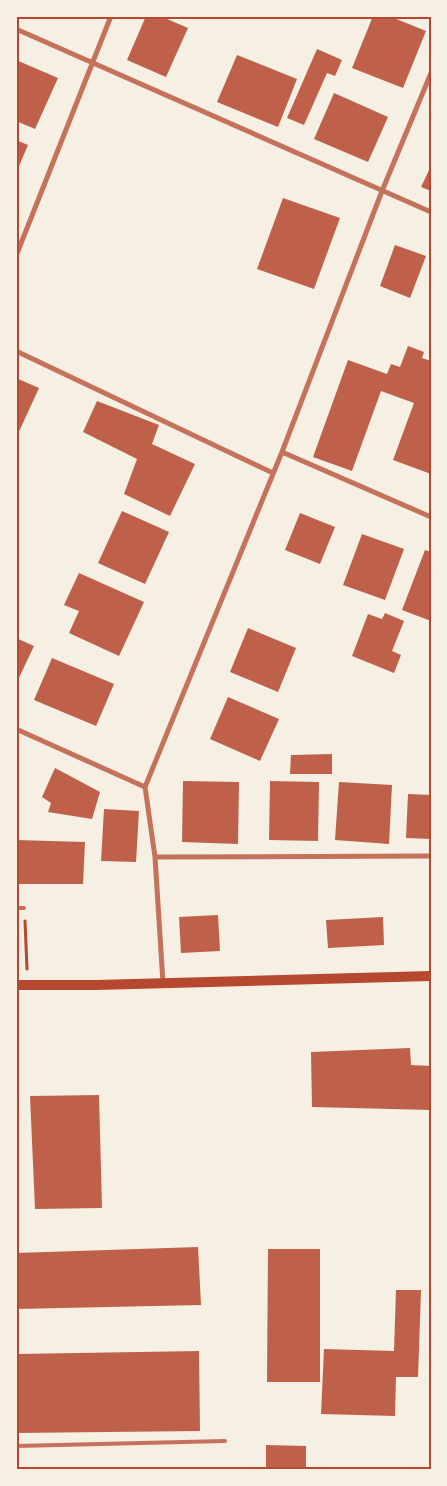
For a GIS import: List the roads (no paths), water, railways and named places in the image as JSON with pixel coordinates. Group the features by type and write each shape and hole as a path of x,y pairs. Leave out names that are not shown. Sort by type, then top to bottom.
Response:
{"main road":[{"path":"16,985 96,986 431,976"}],"street":[{"path":"16,256 111,16"},
{"path":"16,29 431,212"},
{"path":"163,983 155,857 145,787 282,452 382,191 431,73"},
{"path":"16,350 273,473"},
{"path":"282,452 431,517"},
{"path":"16,729 145,787"},
{"path":"155,857 431,856"}],"lane":[{"path":"16,908 24,908"},
{"path":"16,1446 225,1441"}]}
